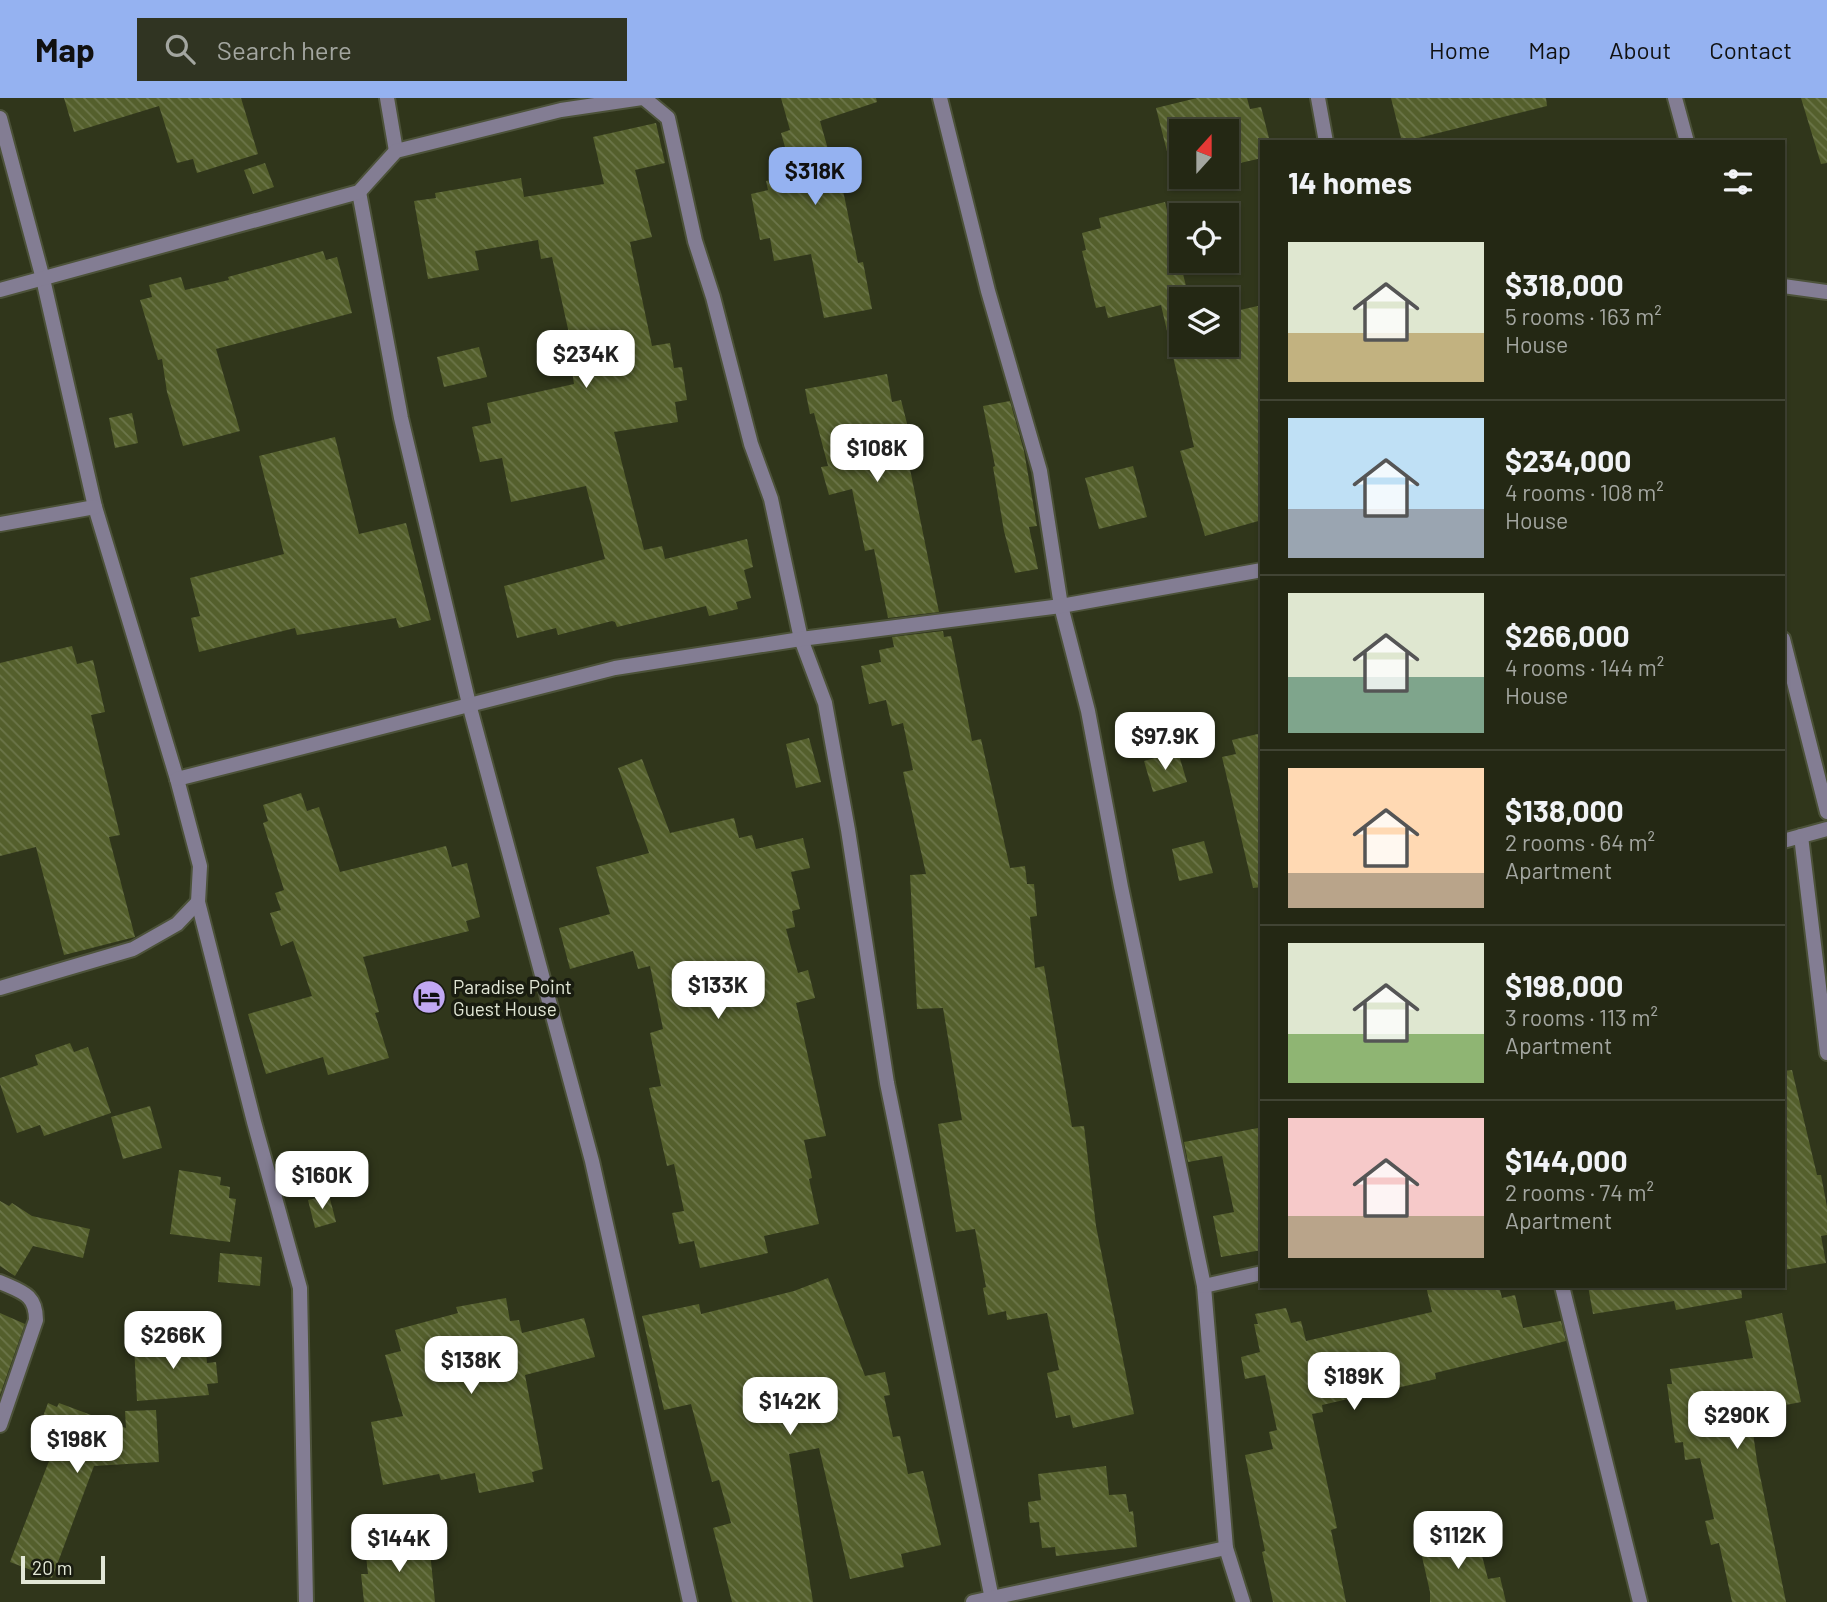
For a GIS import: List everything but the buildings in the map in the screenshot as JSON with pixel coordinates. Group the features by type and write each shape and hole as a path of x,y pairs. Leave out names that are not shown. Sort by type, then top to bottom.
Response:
{"street":[{"path":"387,98 396,151"},
{"path":"0,290 359,192 396,151 561,110 643,98 668,118 695,242 716,309 751,444 771,499 801,639 825,703 848,830 887,1083 992,1599"},
{"path":"940,98 988,291 1040,471 1061,606 1088,711 1204,1286 1226,1548 1243,1602"},
{"path":"1318,98 1326,140"},
{"path":"1675,98 1686,140"},
{"path":"0,118 43,279 94,507 177,779 200,866 198,902 300,1288 306,1602"},
{"path":"359,192 401,418 470,704 592,1161 690,1602"},
{"path":"1785,286 1827,292"},
{"path":"0,524 94,507"},
{"path":"177,779 615,668 801,639 1061,606 1260,570"},
{"path":"1785,647 1827,812"},
{"path":"1785,840 1827,829"},
{"path":"1801,836 1827,1053"},
{"path":"0,988 133,949 177,924 198,902"},
{"path":"1204,1286 1260,1273"},
{"path":"0,1282 31,1298 36,1307 36,1321 0,1425"},
{"path":"1562,1288 1640,1602"},
{"path":"973,1602 1226,1548"}],"place":[{"name":"Paradise Point Guest House","path":"429,997"}]}
